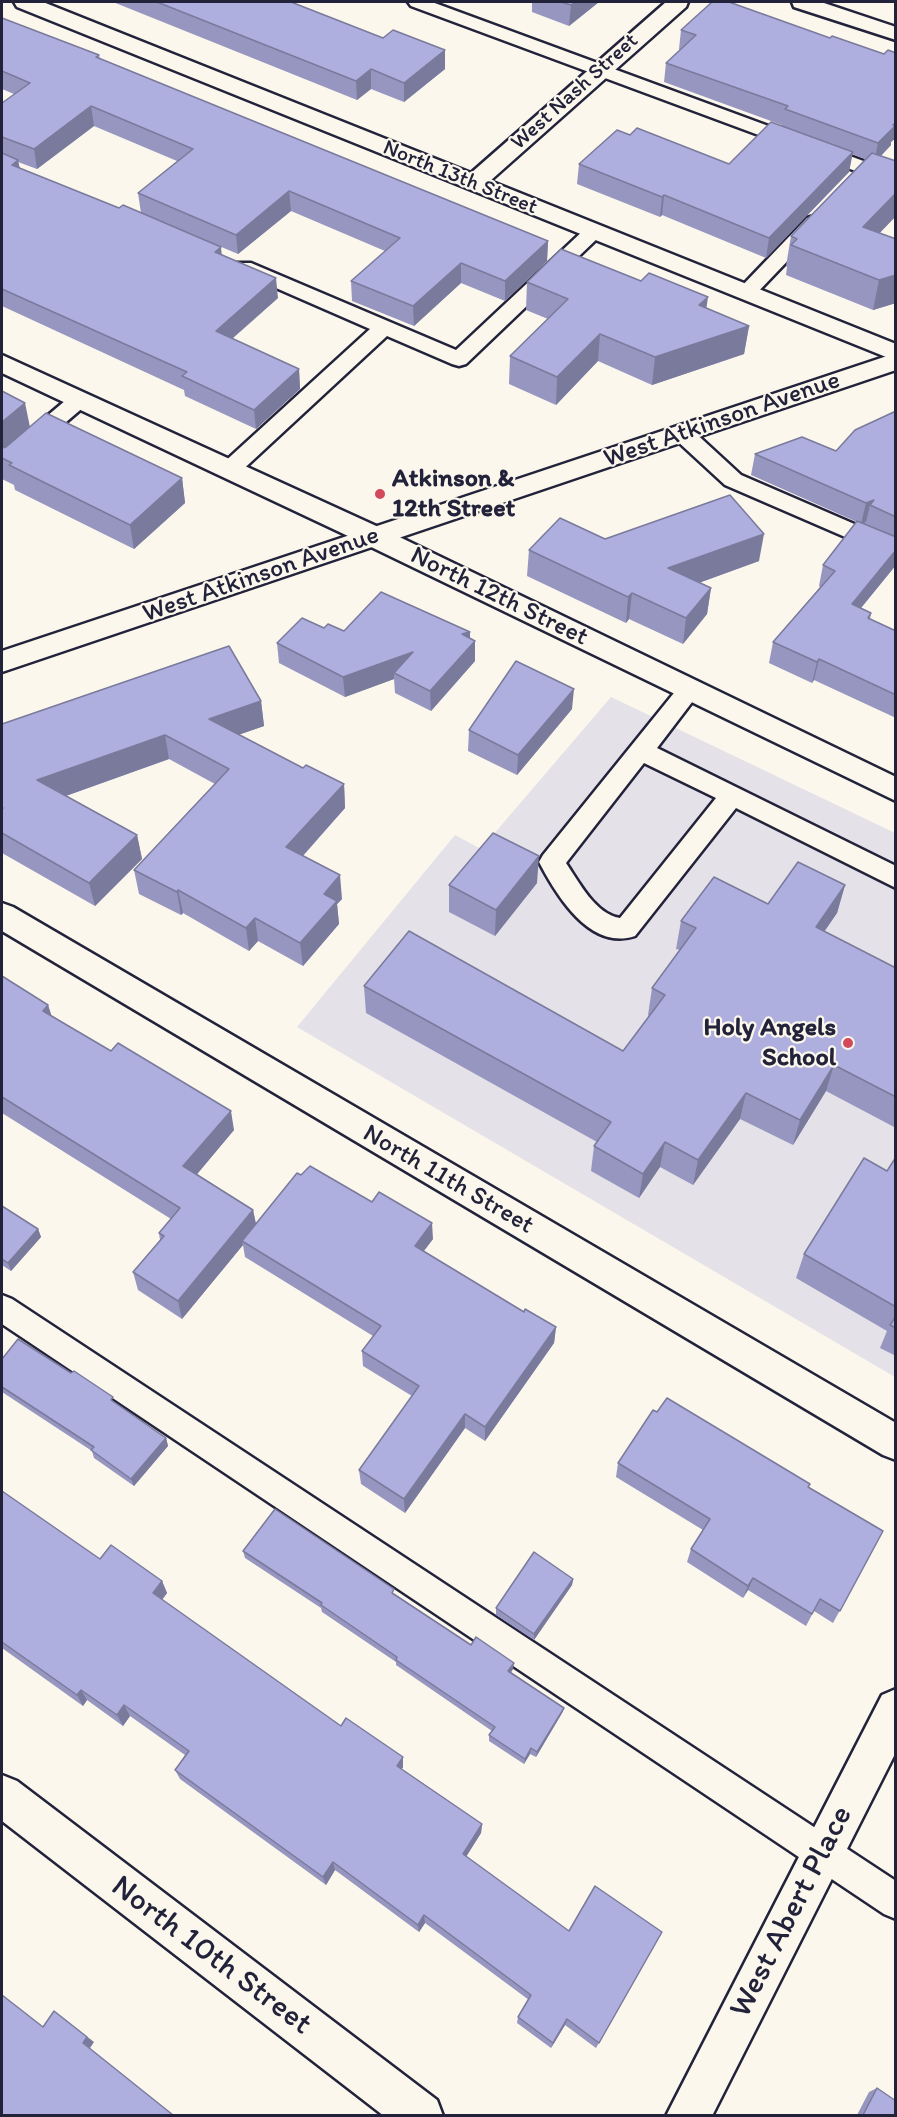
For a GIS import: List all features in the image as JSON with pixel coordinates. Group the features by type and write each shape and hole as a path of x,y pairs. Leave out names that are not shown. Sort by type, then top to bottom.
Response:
{"street":[{"name":"North 13th Street","path":"25,2 896,353"},
{"name":"West Nash Street","path":"473,184 678,2"},
{"path":"802,2 896,34"},
{"name":"West Atkinson Avenue","path":"2,662 896,361"},
{"name":"North 12th Street","path":"2,363 375,537 896,790"},
{"name":"North 11th Street","path":"2,916 896,1443"},
{"name":"West Abert Place","path":"688,2115 896,1709"},
{"name":"North 10th Street","path":"2,1796 421,2115"}],"lane":[{"path":"417,2 896,180"},
{"path":"849,185 865,169"},
{"path":"746,293 826,209"},
{"path":"230,261 459,359 593,232"},
{"path":"229,470 383,328"},
{"path":"2,465 78,400"},
{"path":"683,434 733,480 896,551"},
{"path":"690,689 552,862 578,901 602,925 626,929 732,795"},
{"path":"641,751 896,878"},
{"path":"2,1308 896,1902"}],"shaded area":[{"path":"611,697 895,833 895,1377 297,1027 455,835 481,849"}],"building":[{"path":"157,2 291,2 383,38 393,30 445,50 404,83 371,69 356,81"},
{"path":"712,2 729,2 830,38 832,36 884,54 888,50 896,53 896,122 893,125 895,126 878,143 785,109 788,106 666,63 696,35 681,30"},
{"path":"2,18 99,55 96,57 548,241 505,281 461,263 413,306 351,281 400,238 289,191 236,235 138,193 193,149 91,106 34,149 2,137 2,103 30,83 2,71"},
{"path":"771,122 853,152 769,238 664,195 662,197 579,164 617,130 630,135 637,128 729,164"},
{"path":"2,153 18,160 12,165 119,208 123,205 221,247 215,252 276,278 216,331 299,369 254,410 182,376 187,372 2,289"},
{"path":"872,153 896,161 896,193 863,227 896,239 896,275 879,280 791,245 797,239 791,236"},
{"path":"561,249 641,281 649,273 708,297 699,305 749,326 655,357 600,334 557,377 510,356 568,299 527,282"},
{"path":"2,391 25,403 2,422"},
{"path":"896,411 896,517 870,505 874,500 866,503 755,454 802,437 836,451 855,430"},
{"path":"46,413 182,478 130,525 9,465 12,463 2,458 2,448"},
{"path":"730,495 764,534 668,568 711,588 686,618 632,593 628,597 529,550 560,518 605,539"},
{"path":"857,521 896,537 896,550 852,604 871,613 868,618 896,631 896,695 819,659 817,662 773,642 835,571 823,565"},
{"path":"381,592 470,632 462,634 475,641 430,691 394,673 413,652 343,677 277,643 302,618 324,628 328,624 344,631"},
{"path":"229,646 261,701 209,719 303,768 306,765 344,784 286,847 340,875 324,894 337,901 300,943 255,918 246,928 178,890 177,892 134,870 229,769 165,735 37,780 137,835 89,883 2,833 2,724"},
{"path":"516,661 574,689 518,755 469,730"},
{"path":"493,833 539,856 496,910 449,885"},
{"path":"798,862 845,885 816,927 896,968 896,1097 834,1065 800,1120 746,1093 698,1160 665,1142 643,1174 594,1146 611,1122 364,986 409,931 623,1051 665,995 652,988 696,928 681,921 714,877 768,904"},
{"path":"2,976 48,1005 43,1011 111,1051 118,1043 231,1111 183,1166 253,1210 178,1301 133,1272 164,1236 159,1233 180,1208 2,1097"},
{"path":"896,1157 896,1307 804,1254 864,1158 887,1171"},
{"path":"310,1166 372,1202 379,1192 432,1223 415,1246 524,1312 525,1309 556,1327 485,1427 465,1414 404,1499 359,1470 419,1386 362,1351 381,1326 242,1241 297,1173 301,1175"},
{"path":"2,1206 38,1229 8,1263 2,1259"},
{"path":"896,1316 896,1328 890,1325"},
{"path":"18,1339 71,1373 74,1371 113,1397 111,1400 166,1438 131,1479 91,1450 94,1447 2,1387 2,1359"},
{"path":"667,1398 810,1484 808,1487 883,1531 840,1611 820,1599 812,1614 753,1578 748,1586 691,1549 710,1519 618,1463 653,1410 657,1412"},
{"path":"2,1491 100,1559 111,1545 162,1581 153,1593 341,1726 346,1718 403,1757 397,1766 482,1824 463,1854 569,1931 595,1886 662,1932 599,2043 567,2019 553,2043 518,2017 531,1995 424,1915 418,1925 333,1862 323,1877 175,1770 189,1751 124,1705 117,1715 81,1690 77,1695 2,1642"},
{"path":"275,1509 394,1589 392,1593 471,1645 476,1637 514,1663 508,1671 564,1708 537,1752 531,1748 525,1759 489,1735 495,1727 396,1660 397,1657 321,1605 322,1603 243,1551"},
{"path":"534,1552 573,1579 534,1634 496,1608"},
{"path":"2,1995 43,2027 54,2011 87,2037 83,2043 173,2115 2,2115"},
{"path":"877,2088 896,2101 896,2115 863,2115"}],"place":[{"name":"Atkinson & 12th Street","path":"380,494"},
{"name":"Holy Angels School","path":"848,1043"}]}
